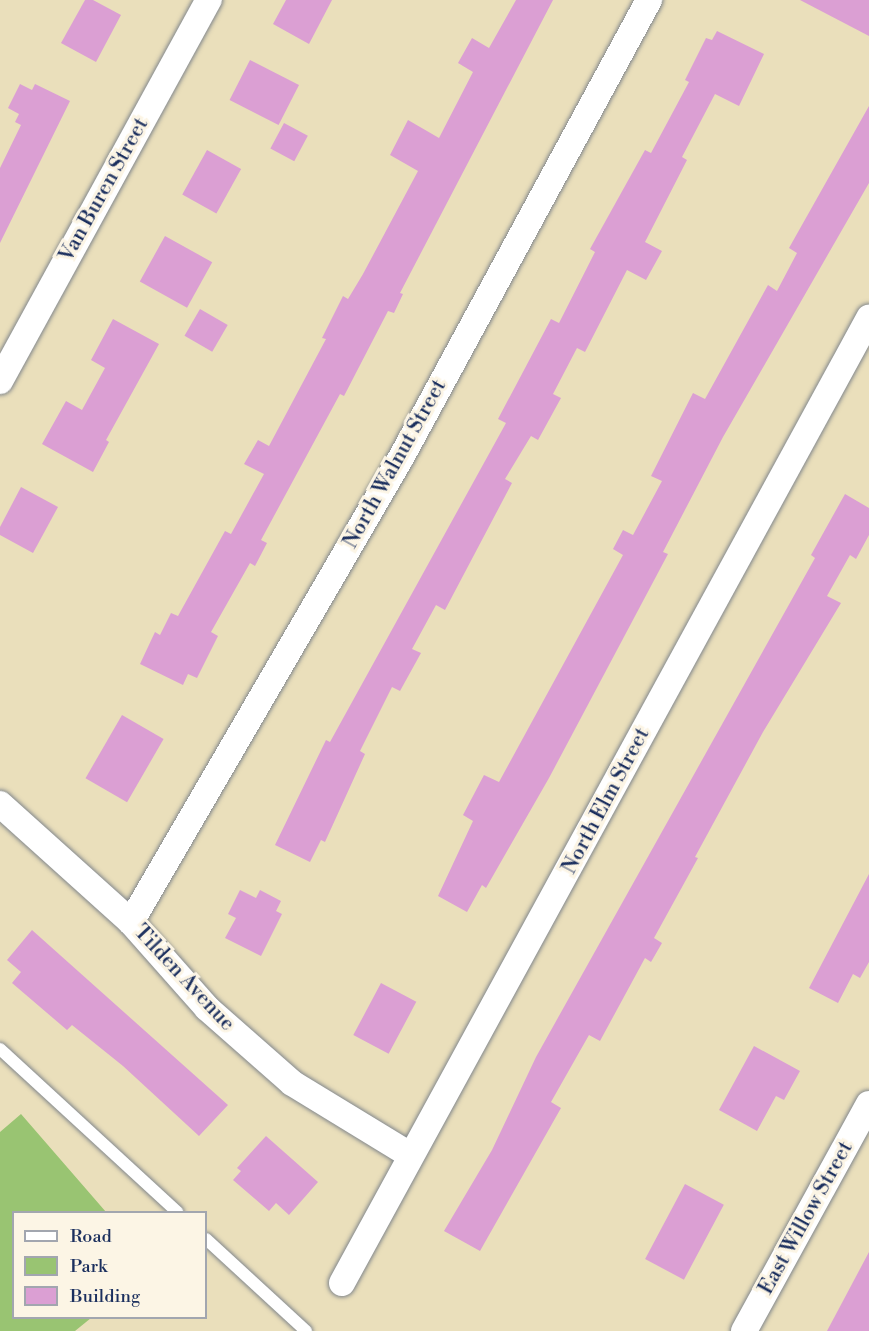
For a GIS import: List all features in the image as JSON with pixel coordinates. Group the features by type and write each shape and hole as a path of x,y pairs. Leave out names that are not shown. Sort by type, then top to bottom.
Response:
{"street":[{"name":"Van Buren Street","path":"0,381 209,0"},
{"name":"North Walnut Street","path":"131,922 402,456 649,0"},
{"name":"North Elm Street","path":"342,1283 410,1155 484,1029 869,318"},
{"name":"Tilden Avenue","path":"0,804 131,922 207,1008 292,1083 410,1155"},
{"name":"East Willow Street","path":"744,1331 869,1104"}],"lane":[{"path":"0,1049 176,1211"},
{"path":"207,1240 306,1331"}],"green space":[{"path":"21,1114 105,1211 12,1211 12,1319 90,1319 75,1331 0,1331 0,1132"}],"building":[{"path":"85,0 93,0 121,15 96,62 61,43"},
{"path":"286,0 332,0 309,44 273,24"},
{"path":"516,0 553,0 400,293 403,294 394,313 388,311 344,396 340,394 261,540 267,543 255,566 250,563 211,632 218,636 197,678 188,674 183,685 140,664 155,632 160,635 171,613 178,616 225,531 231,534 264,474 244,464 258,440 269,446 326,339 322,338 343,296 348,299 418,171 390,155 408,120 439,138 473,72 458,63 472,38 489,48"},
{"path":"800,0 869,0 869,36"},
{"path":"717,31 764,54 739,106 715,94 682,157 687,160 645,242 662,251 646,280 627,270 585,352 577,348 553,394 561,398 538,440 531,436 505,479 512,483 445,610 436,605 412,649 421,653 400,691 392,687 360,751 365,754 325,842 321,840 310,862 275,845 326,740 330,742 506,423 498,419 551,319 559,323 595,252 590,249 645,150 651,153 689,82 685,80 706,38 712,40"},
{"path":"250,60 299,85 279,125 230,100"},
{"path":"20,84 32,90 35,84 70,101 0,243 0,168 21,125 15,122 19,114 8,108"},
{"path":"869,106 869,183 723,437 663,552 668,554 549,778 486,888 482,885 467,912 438,896 473,821 463,815 484,775 499,782 623,555 613,549 623,530 633,535 662,481 651,476 693,393 705,399 768,285 777,291 797,253 789,248"},
{"path":"284,123 308,136 294,161 270,149"},
{"path":"207,150 241,169 216,214 182,195"},
{"path":"165,236 212,262 187,308 140,281"},
{"path":"200,309 228,325 212,352 184,336"},
{"path":"113,319 159,344 106,440 109,442 93,472 42,444 66,401 82,410 105,368 91,360"},
{"path":"21,487 58,507 33,553 0,535 0,527"},
{"path":"845,494 869,508 869,535 856,559 850,555 827,596 841,603 763,732 695,857 698,858 654,938 662,943 651,962 645,958 600,1041 589,1035 551,1102 561,1108 480,1251 444,1231 492,1150 536,1057 815,558 811,555"},
{"path":"122,715 164,739 127,802 86,778"},
{"path":"869,874 869,962 860,978 853,974 838,1003 809,988"},
{"path":"240,890 256,898 260,890 281,901 276,911 282,914 261,956 225,938 236,918 228,914"},
{"path":"32,930 228,1105 199,1136 123,1066 72,1025 67,1030 12,983 21,972 7,960"},
{"path":"381,983 416,1002 389,1054 353,1035"},
{"path":"754,1046 800,1071 784,1100 776,1096 757,1131 719,1110"},
{"path":"266,1136 318,1182 289,1215 276,1203 269,1211 233,1180 241,1171 237,1168"},
{"path":"685,1184 724,1205 684,1280 645,1259"},
{"path":"869,1252 869,1331 827,1331"}]}
